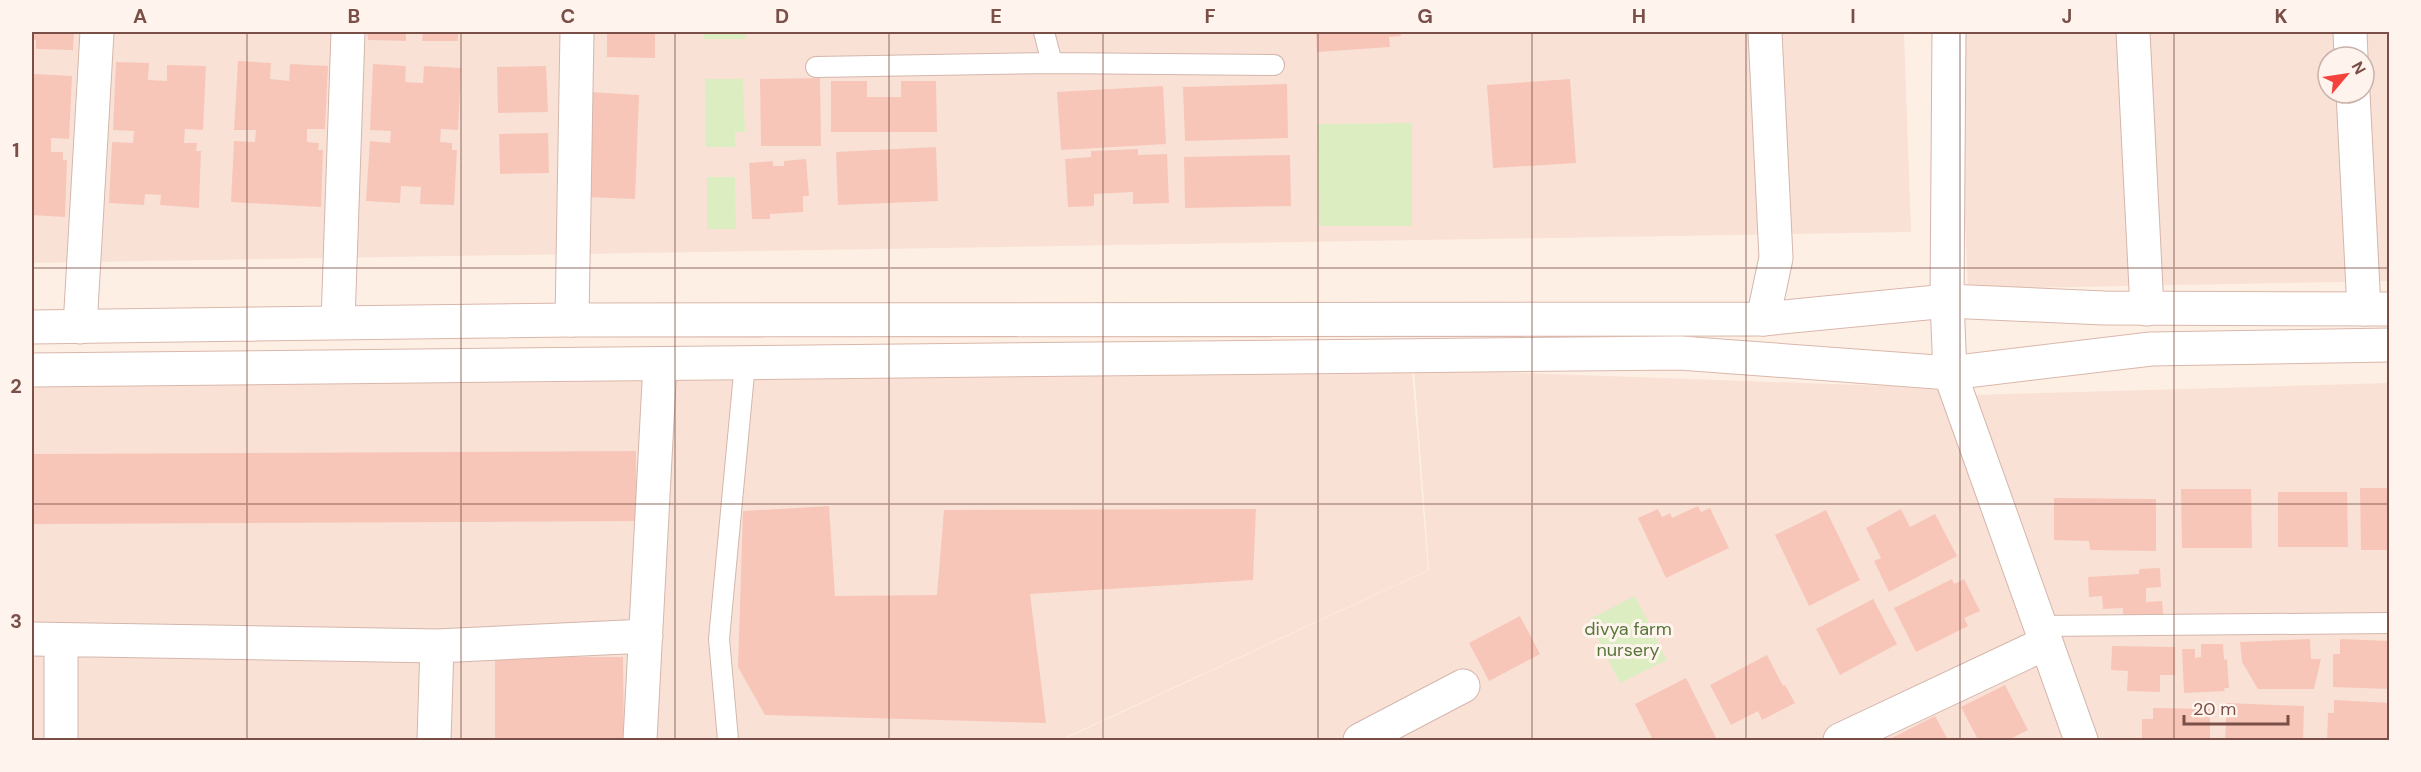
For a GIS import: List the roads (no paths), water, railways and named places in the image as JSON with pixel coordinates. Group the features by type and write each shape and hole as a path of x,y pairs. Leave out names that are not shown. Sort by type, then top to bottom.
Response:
{"main road":[{"path":"80,327 97,32"},
{"path":"339,322 348,32"},
{"path":"572,320 577,32"},
{"path":"1763,319 1776,258 1765,32"},
{"path":"1949,32 1947,301 1950,373 2081,741"},
{"path":"2133,32 2146,309"},
{"path":"32,327 572,320 1763,319 1947,301 2146,309 2377,309 2354,105"},
{"path":"32,370 1680,353 1950,373 2151,349 2390,345"},
{"path":"640,741 660,364"},
{"path":"1840,741 2043,634"},
{"path":"61,741 46,639 437,646 646,636"},
{"path":"434,741 437,646"},
{"path":"1360,741 1463,686"}],"lane":[{"path":"1044,32 1052,63"},
{"path":"816,67 1052,63 1274,65"},
{"path":"728,741 719,639 745,363"},
{"path":"2043,634 2390,623"}],"park label":[{"name":"divya farm nursery","path":"1628,639"}]}
